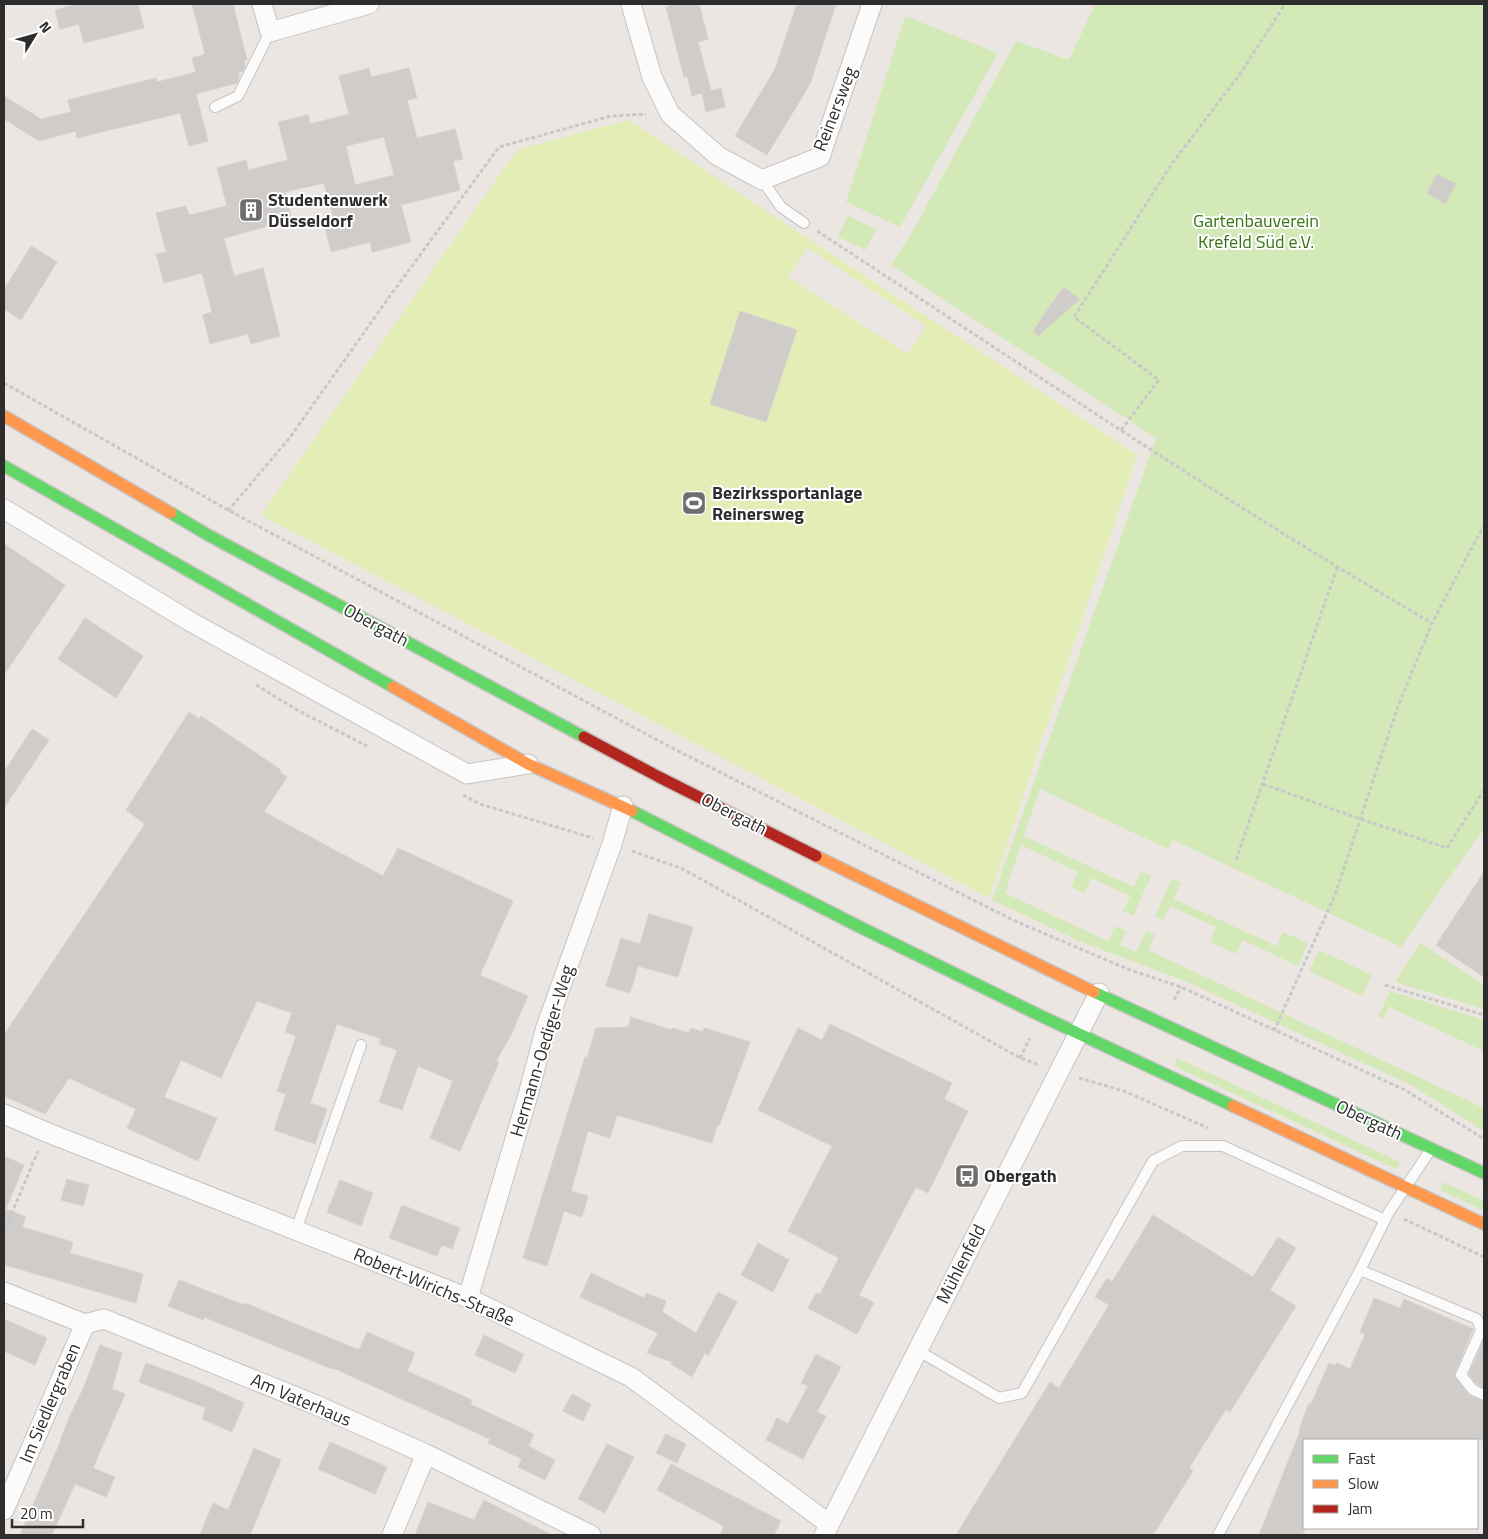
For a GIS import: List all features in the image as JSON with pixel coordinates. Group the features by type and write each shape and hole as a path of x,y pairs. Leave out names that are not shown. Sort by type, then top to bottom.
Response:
{"main road":[{"name":"Obergath","path":"4,416 208,535 659,777 896,896 1484,1173"},
{"path":"4,466 528,764 623,806 860,927 1079,1034 1484,1224"}],"street":[{"path":"262,4 270,32 369,4"},
{"path":"631,4 652,77 670,114 718,156 762,180"},
{"name":"Reinersweg","path":"762,180 820,156 872,4"},
{"path":"4,509 191,622 467,774 528,764"},
{"name":"Hermann-Oediger-Weg","path":"468,1298 528,1095 546,1027 612,844 623,806"},
{"name":"Mühlenfeld","path":"826,1530 1099,993"},
{"name":"Robert-Wirichs-Straße","path":"4,1114 468,1298 631,1376 826,1530"},
{"name":"Am Vaterhaus","path":"4,1292 85,1324 104,1319 316,1405 426,1454 591,1535"},
{"name":"Im Siedlergraben","path":"4,1510 85,1324"},
{"path":"392,1535 426,1454"}],"lane":[{"path":"215,107 238,96 270,32"},
{"path":"762,180 781,207 804,223"},
{"path":"296,1230 361,1045"},
{"path":"917,1350 999,1398 1022,1394 1153,1161 1182,1146 1223,1146 1385,1220"},
{"path":"1218,1535 1385,1220 1431,1148"},
{"path":"1360,1270 1477,1318 1481,1330 1461,1375 1473,1390 1484,1395"}],"path":[{"path":"1120,430 1159,380 1074,317 1171,164 1240,74 1285,4"},
{"path":"208,535 291,436 387,300 499,147 611,116 670,114"},
{"path":"804,223 1120,430 1337,568 1432,623"},
{"path":"4,383 228,510 674,749 1015,921 1130,970 1181,987 1405,1090 1484,1139"},
{"path":"1274,1031 1335,895 1397,710 1432,623 1484,525"},
{"path":"1236,860 1337,568"},
{"path":"248,680 299,711 368,746"},
{"path":"1263,784 1447,848 1484,790"},
{"path":"454,791 480,804 612,844 683,870 1020,1058"},
{"path":"1385,985 1484,1015"},
{"path":"4,1232 46,1132"}],"green space":[{"name":"Gartenbauverein Krefeld Süd e.V.","path":"1095,4 1484,4 1484,828 1401,947 1173,840 1168,849 1040,789 1024,836 1134,887 1141,872 1151,876 1133,916 1123,911 1130,896 1091,878 1085,893 1071,887 1078,872 1021,845 1005,893 1108,941 1115,926 1126,931 1120,945 1136,952 1146,931 1155,935 1148,950 1484,1108 1484,1131 1411,1085 1185,981 1079,941 992,900 1156,438 891,265 915,227 1016,41 1069,60"},
{"path":"905,16 998,53 900,227 846,202"},
{"path":"628,120 1137,455 989,898 261,515 517,150","holes":["808,248 926,326 908,354 788,277","797,330 766,422 711,404"]},
{"path":"848,216 876,229 866,250 838,237"},
{"path":"1172,879 1181,882 1174,899 1277,946 1283,932 1308,943 1298,966 1243,940 1236,954 1210,942 1216,927 1170,906 1163,920 1155,916"},
{"path":"1420,943 1484,985 1484,1009 1395,982"},
{"path":"1319,950 1372,975 1362,996 1309,971"},
{"path":"1390,991 1484,1020 1484,1051 1389,1007 1383,1019 1378,1017"},
{"path":"1177,1058 1400,1162 1396,1169 1174,1066"},
{"path":"1443,1182 1484,1201 1484,1211 1440,1190"}],"building":[{"path":"78,4 138,4 144,28 84,43 79,24 60,29 55,10"},
{"path":"192,4 233,4 247,60 244,61 243,71 238,73 237,83 196,94 208,141 189,146 180,113 77,138 76,131 39,141 4,119 4,96 41,119 71,112 68,100 156,78 157,82 196,72 192,58 205,54"},
{"path":"668,4 699,4 708,39 698,42 711,91 721,88 725,107 706,112 702,93 692,96 687,76 684,77 666,7 669,7"},
{"path":"797,4 836,4 810,84 767,155 735,136 775,69"},
{"name":"Studentenwerk Düsseldorf","path":"369,68 371,77 409,68 417,98 407,100 417,138 455,129 463,159 453,161 460,190 401,205 411,242 372,252 370,242 331,252 324,224 334,221 324,183 285,192 292,220 224,238 234,276 263,268 280,336 251,344 248,334 210,344 203,315 212,312 202,273 164,283 156,254 166,252 156,213 186,206 189,215 227,206 217,168 246,160 249,170 288,160 278,122 308,115 310,124 349,114 339,76","holes":["384,137 394,175 355,185 346,146"]},
{"path":"1437,174 1456,184 1445,204 1427,193"},
{"path":"31,246 57,262 21,320 4,309 4,290"},
{"path":"1063,287 1080,299 1038,336 1033,331"},
{"path":"740,311 797,330 766,422 710,404"},
{"path":"4,544 65,585 4,675"},
{"path":"85,618 143,656 116,698 58,659"},
{"path":"189,712 199,719 201,716 281,770 280,772 287,777 264,812 383,876 398,848 513,901 480,975 528,996 510,1037 496,1061 499,1062 460,1151 430,1138 453,1081 418,1066 402,1110 379,1102 397,1050 379,1044 381,1039 337,1024 310,1103 327,1109 315,1144 274,1130 286,1094 277,1091 296,1036 285,1032 292,1013 257,1001 221,1078 181,1060 164,1097 217,1118 198,1161 127,1128 136,1109 69,1078 45,1114 4,1096 4,1035 145,824 126,810"},
{"path":"32,729 49,740 4,808 4,772"},
{"path":"1484,872 1484,977 1436,945"},
{"path":"649,914 693,927 678,977 638,966 630,993 606,986 621,938 640,944"},
{"path":"631,1017 671,1030 672,1028 689,1033 691,1028 703,1032 704,1028 750,1042 712,1143 617,1115 610,1138 588,1131 571,1191 588,1196 582,1217 564,1211 547,1266 523,1258 585,1057 587,1058 596,1028 628,1027"},
{"path":"830,1024 952,1083 944,1099 968,1111 928,1193 916,1187 859,1295 874,1303 857,1334 808,1308 816,1293 820,1294 839,1258 788,1231 832,1146 758,1110 798,1028 822,1040"},
{"path":"4,1156 24,1165 6,1209 26,1217 22,1227 73,1242 70,1253 143,1274 136,1303 5,1265 4,1269"},
{"path":"67,1179 89,1185 83,1206 61,1200"},
{"path":"340,1180 373,1193 361,1226 327,1212"},
{"path":"402,1205 460,1228 452,1249 442,1245 437,1256 389,1238"},
{"path":"1153,1215 1253,1277 1278,1237 1296,1248 1270,1290 1296,1306 1230,1412 1226,1409 1189,1468 1193,1471 1153,1535 956,1535 1050,1382 1059,1388 1109,1305 1095,1297 1107,1278 1112,1282"},
{"path":"758,1243 789,1260 773,1292 741,1275"},
{"path":"591,1273 644,1298 646,1293 666,1301 662,1312 696,1333 718,1292 737,1302 708,1356 705,1353 692,1377 671,1364 672,1362 647,1353 658,1333 580,1297"},
{"path":"179,1280 244,1305 245,1303 359,1350 367,1332 415,1353 407,1371 472,1400 470,1404 534,1434 522,1459 488,1443 490,1439 333,1368 204,1317 203,1320 168,1306"},
{"path":"1374,1298 1400,1308 1404,1299 1473,1329 1454,1375 1468,1395 1484,1402 1484,1440 1303,1439 1304,1535 1259,1535 1300,1431 1309,1403 1311,1404 1329,1363 1335,1366 1337,1363 1350,1369 1365,1334 1360,1332"},
{"path":"4,1319 47,1338 35,1365 4,1351"},
{"path":"484,1335 524,1354 515,1373 475,1355"},
{"path":"1484,1340 1484,1388 1477,1384 1469,1374"},
{"path":"100,1345 122,1353 112,1389 125,1394 93,1468 115,1477 106,1497 75,1484 52,1535 20,1535 83,1389"},
{"path":"816,1354 841,1367 817,1412 826,1416 803,1459 766,1440 777,1418 788,1424 808,1386 801,1383"},
{"path":"146,1363 195,1381 244,1403 232,1432 202,1419 206,1408 139,1382"},
{"path":"572,1394 591,1404 583,1421 563,1411"},
{"path":"666,1434 686,1444 677,1463 656,1453"},
{"path":"330,1442 387,1467 375,1494 318,1469"},
{"path":"607,1444 634,1457 605,1513 578,1499"},
{"path":"528,1446 555,1460 545,1480 518,1467"},
{"path":"254,1448 281,1460 250,1535 200,1535 213,1503 228,1510"},
{"path":"671,1464 781,1521 774,1535 720,1535 724,1526 657,1490"},
{"path":"484,1500 552,1535 415,1535 428,1502 474,1520"}],"traffic: fast":[{"path":"4,466 393,687"},
{"path":"171,513 208,535 584,737"},
{"path":"632,811 860,927 1041,1016 1233,1106"},
{"path":"1094,992 1484,1173"}],"traffic: slow":[{"path":"4,416 171,513"},
{"path":"393,687 528,764 632,811"},
{"path":"816,856 1094,992"},
{"path":"1233,1106 1484,1224"}],"traffic: jam":[{"path":"584,737 816,856"}],"place":[{"name":"Studentenwerk Düsseldorf","path":"251,210"},
{"name":"Bezirkssportanlage Reinersweg","path":"694,503"},
{"name":"Obergath","path":"967,1176"}]}
